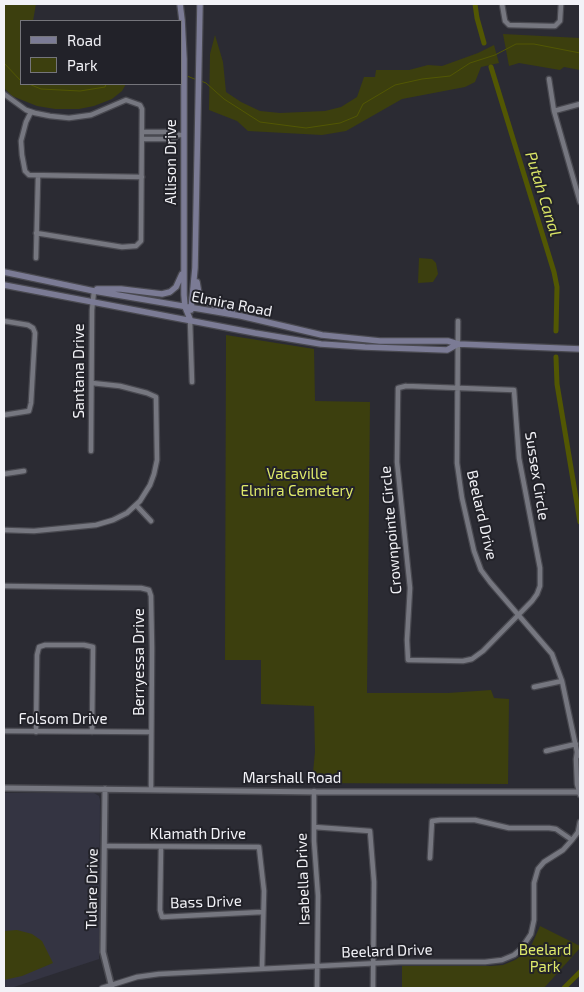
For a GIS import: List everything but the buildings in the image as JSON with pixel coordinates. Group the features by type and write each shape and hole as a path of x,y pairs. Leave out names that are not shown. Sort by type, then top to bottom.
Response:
{"main road":[{"name":"Allison Drive","path":"180,4 184,59 180,135 183,272 190,320"},
{"name":"Allison Drive","path":"188,308 195,268 200,4"},
{"path":"195,268 197,288 201,298 211,305 241,316"},
{"name":"Elmira Road","path":"4,272 91,290 241,316 322,336 380,341 448,341 458,344 580,349"},
{"path":"91,290 108,289 162,294 170,292 176,287 183,272"},
{"name":"Elmira Road","path":"4,285 321,344 447,350 458,344"}],"street":[{"path":"502,4 506,21 509,25 555,26 560,21 561,4"},
{"path":"549,79 554,111 580,202"},
{"path":"4,94 31,112 69,118 91,115 126,100 140,105 142,109 141,241 136,246 122,247 36,233"},
{"path":"554,111 580,104"},
{"path":"31,112 23,130 22,155 25,171 29,174 38,176 142,177"},
{"path":"143,132 174,132 180,135 174,139 143,139"},
{"path":"36,258 38,176"},
{"name":"Santana Drive","path":"91,290 91,451"},
{"name":"Allison Drive","path":"190,320 192,382"},
{"name":"Beelard Drive","path":"458,320 456,446 462,498 474,551 481,570 552,654 562,681 579,754 576,759 580,792"},
{"path":"4,321 28,325 33,328 35,333 29,410 17,414 4,415"},
{"path":"4,530 34,531 96,524 113,520 127,513 136,505 150,484 157,456 156,397 120,386 92,383"},
{"name":"Crownpointe Circle","path":"457,388 406,386 398,388 397,472 410,588 407,640 408,660 463,661 472,659 483,651 518,614"},
{"name":"Sussex Circle","path":"457,388 514,390 519,458 541,577 537,594 518,614"},
{"path":"4,474 24,471"},
{"path":"136,505 151,521"},
{"name":"Berryessa Drive","path":"4,586 141,588 149,590 151,596 152,648 151,790"},
{"path":"36,732 39,647 45,645 93,647 92,732"},
{"path":"534,687 562,681"},
{"name":"Folsom Drive","path":"4,731 152,732"},
{"path":"546,751 576,744"},
{"name":"Marshall Road","path":"4,788 580,792"},
{"name":"Tulare Drive","path":"105,789 104,952 111,987"},
{"name":"Isabella Drive","path":"314,791 318,896 317,988"},
{"path":"430,858 432,821 475,820 508,828 549,828 556,829 572,840"},
{"name":"Beelard Drive","path":"102,988 111,987 151,974 374,964 492,962 502,960 514,955 526,942 532,930 534,882 538,869 544,862 563,850 572,840 578,832 580,822"},
{"path":"314,827 370,831 374,882 373,988"},
{"name":"Klamath Drive","path":"105,846 259,848 264,891 262,969"},
{"name":"Bass Drive","path":"161,847 160,910 162,917 262,912"}],"shaded area":[{"path":"4,793 94,793 99,796 100,800 99,959 11,988 4,988"}],"green space":[{"path":"4,4 36,4 33,20 20,20 20,85 125,85 122,91 112,99 79,109 55,109 37,106 12,96 4,88"},
{"path":"503,34 580,38 580,70 564,67 560,70 519,63 509,66"},
{"path":"215,35 223,62 226,92 260,111 280,113 325,111 341,107 357,97 364,77 375,77 376,70 409,70 428,65 442,66 494,45 499,63 481,67 475,82 465,87 402,99 346,131 322,135 248,131 237,121 209,110 210,54"},
{"path":"419,258 432,259 436,263 438,274 433,282 418,283"},
{"name":"Vacaville Elmira Cemetery","path":"226,335 314,349 315,401 370,402 367,693 448,693 491,690 494,698 509,699 508,784 312,783 315,752 314,706 261,704 261,660 225,660"},
{"name":"Beelard Park","path":"540,926 580,946 544,988 402,988 402,966 491,966 503,965 515,960 525,953 532,944"},
{"path":"17,930 32,934 42,941 53,963 22,976 4,980 4,931"}],"waterway":[{"name":"Putah Canal","path":"475,4 484,43"},
{"path":"201,81 206,83 224,99 260,122 306,128 340,123 357,116 363,104 395,85 422,79 450,76 470,63 495,55 516,44 534,44 580,53"},
{"path":"4,63 20,80"},
{"name":"Putah Canal","path":"491,67 554,272 557,287 556,331"},
{"path":"187,76 197,80"},
{"path":"31,85 41,89 80,91 105,87 106,85"},
{"name":"Putah Canal","path":"556,357 557,384 580,522"},
{"name":"Putah Canal","path":"564,988 580,972"}]}
